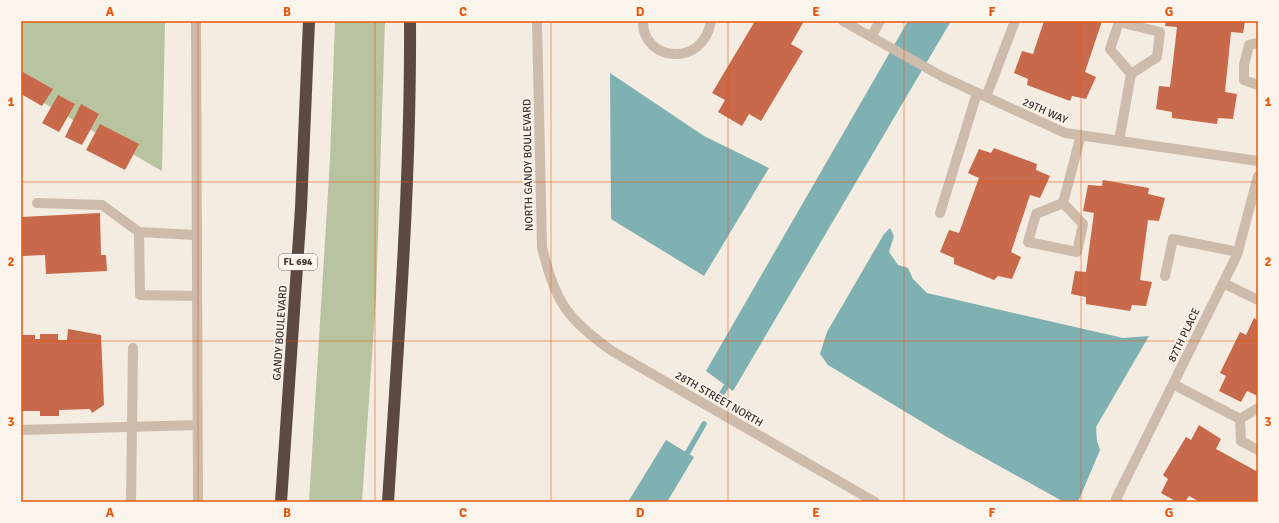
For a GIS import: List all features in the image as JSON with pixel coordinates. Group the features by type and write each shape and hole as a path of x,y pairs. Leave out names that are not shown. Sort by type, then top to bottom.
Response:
{"highway":[{"name":"GANDY BOULEVARD","path":"281,502 301,208 309,21"},
{"path":"388,502 404,219 410,79 410,21"}],"street":[{"path":"196,21 198,502"},
{"name":"NORTH GANDY BOULEVARD","path":"537,21 542,247 549,275 562,305"},
{"path":"643,21 646,36 653,45 662,51 673,54 685,53 695,49 704,41 709,31 710,21"},
{"name":"29TH WAY","path":"843,21 943,77 1065,133 1258,161"},
{"path":"871,37 880,21"},
{"path":"940,213 982,95 1015,21"},
{"path":"1119,141 1131,74 1156,56 1160,32 1119,22 1110,49 1131,74"},
{"path":"1258,43 1249,45 1244,65 1244,80 1258,85"},
{"path":"1063,204 1081,135"},
{"name":"87TH PLACE","path":"1117,501 1238,252 1258,176"},
{"path":"37,203 102,205 139,232 196,235"},
{"path":"1063,204 1083,224 1077,252 1028,242 1036,214 1063,204"},
{"path":"139,232 140,295 197,296"},
{"path":"1164,276 1173,239 1238,252"},
{"path":"1223,283 1258,300"},
{"name":"28TH STREET NORTH","path":"562,305 584,330 612,351 875,502"},
{"path":"131,502 133,348"},
{"path":"1173,384 1240,419"},
{"path":"1240,419 1258,408"},
{"path":"1240,419 1241,441 1258,450"},
{"path":"21,430 197,425"}],"green space":[{"path":"21,21 165,21 162,171 21,90"},
{"path":"335,21 385,21 376,297 362,502 309,502 330,159"}],"water":[{"path":"908,21 951,21 733,391 706,371"},
{"path":"610,73 704,136 769,168 704,276 611,219"},
{"path":"890,228 894,236 889,252 898,265 908,268 913,279 927,293 1123,338 1149,336 1096,427 1097,441 1100,450 1078,502 1064,502 947,437 828,365 820,354 827,332 884,234"},
{"path":"666,440 694,457 667,502 628,502"}],"building":[{"path":"755,21 804,21 791,44 803,51 761,121 749,114 742,126 718,112 725,100 712,93"},
{"path":"1044,21 1102,21 1085,72 1096,77 1086,99 1072,96 1070,101 1027,85 1028,79 1014,73 1022,51 1033,54"},
{"path":"1166,21 1245,21 1243,33 1231,32 1225,92 1237,94 1233,119 1218,118 1217,124 1172,118 1172,112 1156,109 1159,86 1170,87 1177,27 1165,26"},
{"path":"21,71 53,89 42,106 21,94"},
{"path":"58,95 75,104 59,132 42,123"},
{"path":"81,104 99,114 82,145 65,137"},
{"path":"100,124 139,144 125,170 86,150"},
{"path":"994,148 1037,164 1036,170 1050,176 1040,198 1030,195 1011,252 1021,257 1012,279 998,276 994,280 954,264 954,258 940,252 949,230 959,233 979,178 968,173 979,149 991,153"},
{"path":"1103,180 1149,188 1148,194 1165,198 1159,221 1148,220 1140,280 1152,282 1146,306 1132,305 1130,311 1086,304 1086,297 1071,294 1075,271 1086,272 1094,213 1083,211 1088,185 1102,186"},
{"path":"100,213 101,255 106,255 107,271 46,274 45,255 21,256 21,217"},
{"path":"1254,318 1258,321 1258,396 1247,391 1241,402 1219,391 1226,376 1220,373 1240,332 1246,335"},
{"path":"68,329 101,335 104,405 92,413 90,409 59,410 59,416 40,416 40,411 21,411 22,335 35,335 35,339 40,339 40,334 58,334 58,340 67,340"},
{"path":"1199,425 1221,439 1216,449 1258,472 1258,502 1200,502 1189,496 1185,502 1177,502 1161,493 1168,479 1163,475 1186,437 1191,440"}],"waterway":[{"path":"721,395 730,380"},
{"path":"684,459 704,424"}]}
